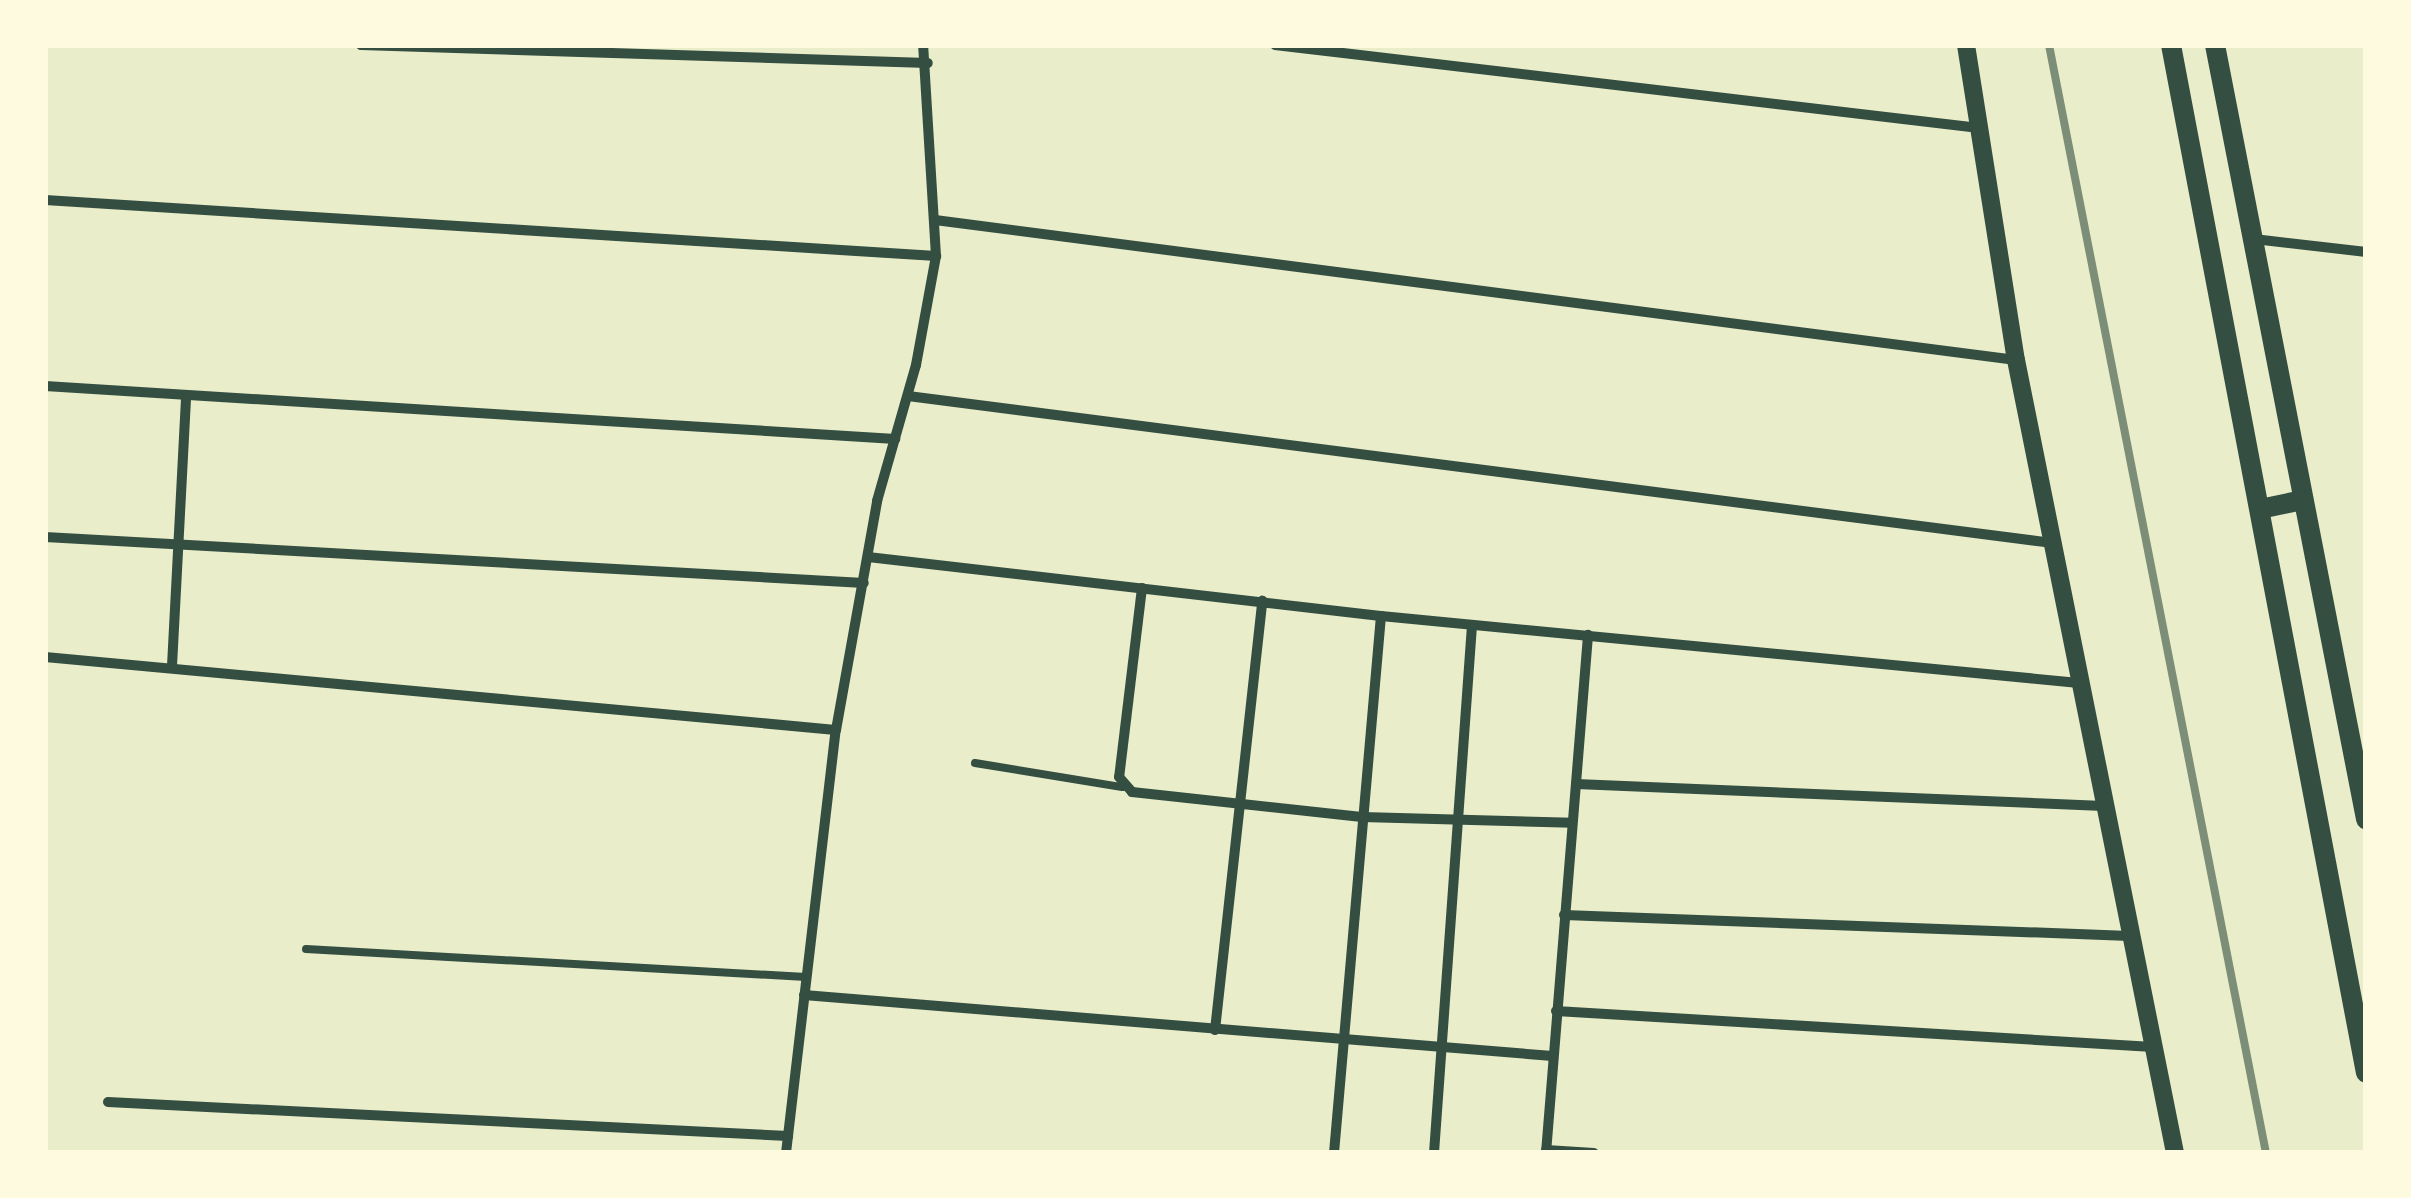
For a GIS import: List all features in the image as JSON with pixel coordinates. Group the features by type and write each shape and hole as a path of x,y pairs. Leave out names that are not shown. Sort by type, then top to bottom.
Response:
{"main road":[{"path":"2171,45 2366,1073"},
{"path":"2215,45 2366,819"},
{"path":"2260,509 2303,500"}],"street":[{"path":"361,45 928,63"},
{"path":"786,1153 836,730 868,557 908,396 936,256 928,63 922,45"},
{"path":"1275,45 1979,128"},
{"path":"1966,45 2016,360 2175,1153"},
{"path":"45,200 936,256"},
{"path":"935,220 2016,360"},
{"path":"2254,239 2366,252"},
{"path":"45,386 186,398 895,439"},
{"path":"908,396 2052,543"},
{"path":"172,666 186,398"},
{"path":"45,537 864,583"},
{"path":"868,557 1381,616 2080,684"},
{"path":"1142,588 1122,787 1240,807 1362,817 1572,823"},
{"path":"1215,1030 1262,602"},
{"path":"1334,1153 1381,616"},
{"path":"1434,1153 1461,822 1472,625"},
{"path":"1588,635 1546,1151 1594,1153"},
{"path":"45,657 836,730"},
{"path":"1576,784 2104,806"},
{"path":"1564,915 2130,936"},
{"path":"804,995 1344,1043 1552,1056"},
{"path":"1556,1011 2153,1047"},
{"path":"108,1102 788,1136"}],"lane":[{"path":"975,763 1122,787"},
{"path":"306,949 806,977"}],"railway":[{"path":"2049,45 2266,1153"}]}
